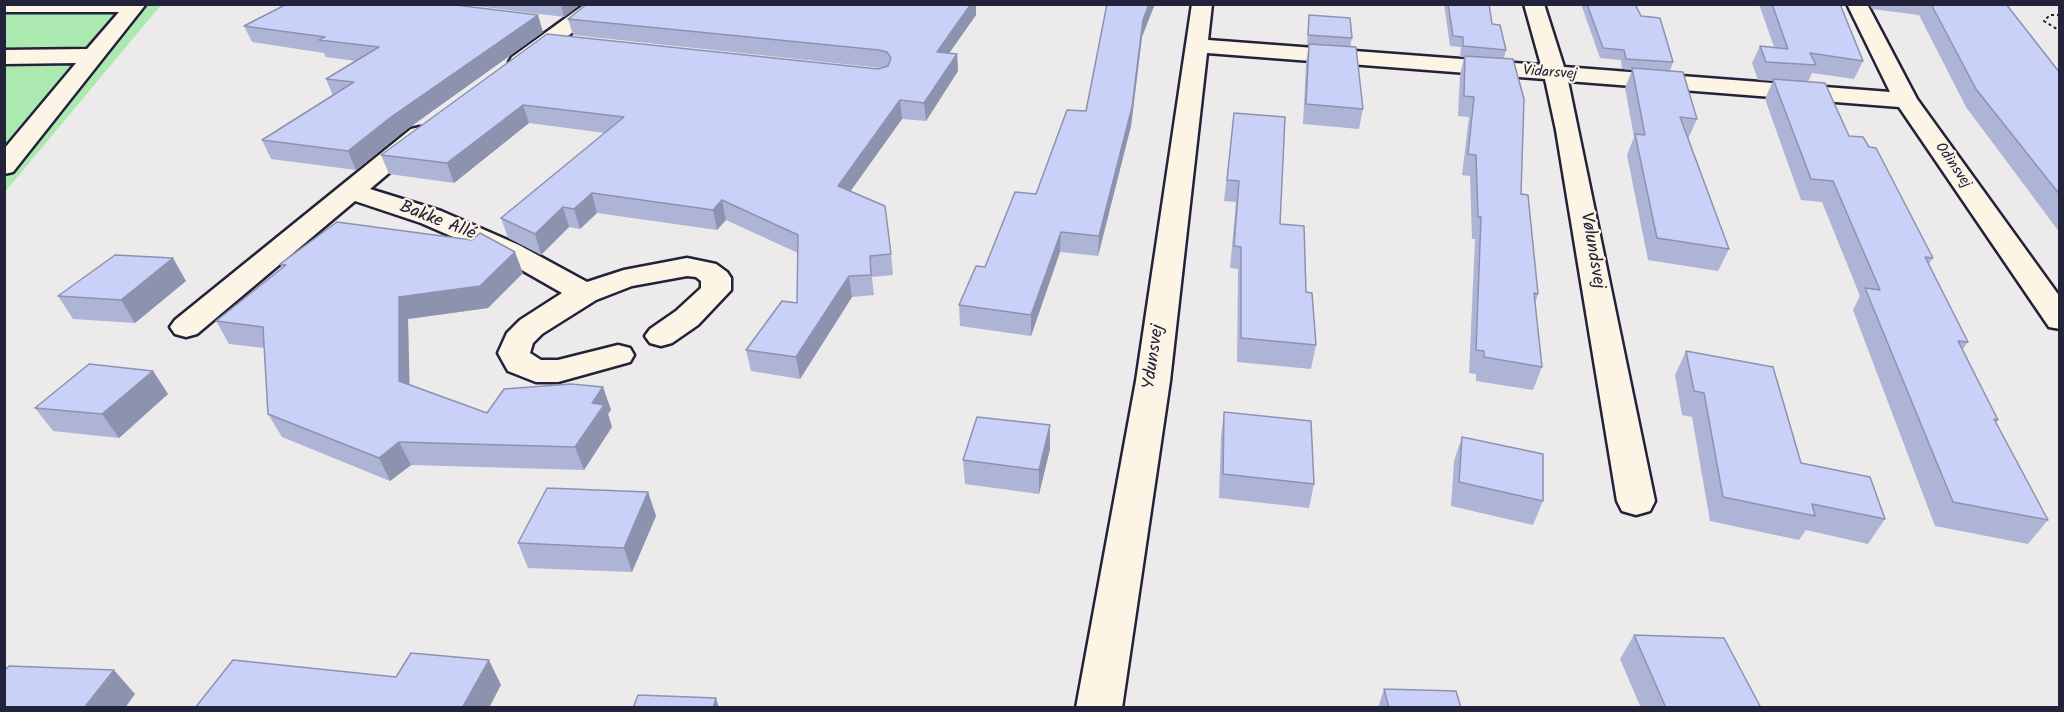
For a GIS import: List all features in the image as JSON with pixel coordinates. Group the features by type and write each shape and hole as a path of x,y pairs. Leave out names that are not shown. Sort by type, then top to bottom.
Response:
{"street":[{"path":"502,75 561,34 598,4"},
{"name":"Ydunsvej","path":"1099,708 1153,381 1202,4"},
{"name":"Vølundsvej","path":"1534,4 1555,74 1568,130 1636,501"},
{"name":"Odinsvej","path":"1857,4 1906,100 2060,320"},
{"path":"4,6 136,5"},
{"path":"4,166 136,5"},
{"name":"Vidarsvej","path":"1195,46 1906,100"},
{"path":"4,57 92,56"},
{"path":"186,327 436,122"},
{"name":"Bakke Allé","path":"350,191 431,217 509,250 585,293"},
{"path":"618,355 558,371 536,371 520,364 514,353 518,340 556,309 585,293 624,279 687,267 705,270 716,278 716,290 706,302 662,336"},
{"path":"2029,275 2060,279"}],"path":[{"path":"2060,15 2050,15 2044,21 2060,31"}],"green space":[{"path":"5,5 161,5 5,192"}],"building":[{"path":"287,4 447,4 538,15 391,117 348,151 262,140 354,82 326,79 379,47 319,40 325,37 244,26"},
{"path":"587,4 971,4 937,52 957,54 924,103 900,100 838,186 885,206 891,254 870,256 871,275 849,276 796,357 746,350 782,301 797,303 798,235 722,200 713,210 592,193 574,209 563,207 535,234 501,218 624,117 523,105 447,163 381,155 547,34 878,69 888,66 891,58 887,52 879,50 568,19"},
{"path":"1107,4 1149,4 1143,20 1132,107 1099,236 1061,232 1031,315 959,305 976,266 985,267 1015,192 1036,194 1067,110 1086,111"},
{"path":"1448,4 1489,4 1492,24 1500,25 1506,50 1463,46 1463,37 1453,36"},
{"path":"1587,4 1635,4 1641,16 1660,18 1673,62 1626,59 1624,50 1603,48"},
{"path":"1772,4 1840,4 1863,61 1810,53 1816,65 1766,62 1760,46 1788,49"},
{"path":"1931,4 2006,4 2060,73 2060,195 1976,89"},
{"path":"1309,15 1350,18 1352,38 1308,35"},
{"path":"1309,44 1356,47 1363,109 1306,104"},
{"path":"1465,56 1513,59 1524,99 1521,194 1528,195 1538,294 1534,293 1542,367 1484,357 1484,351 1476,350 1481,217 1478,217 1476,155 1468,154 1474,97 1464,96"},
{"path":"1632,68 1683,72 1697,119 1680,117 1729,249 1657,238 1635,134 1645,135"},
{"path":"1773,79 1825,83 1849,136 1863,137 1869,147 1876,148 1933,258 1925,257 1968,342 1958,341 1998,420 1994,419 2048,520 1953,502 1865,288 1880,290 1833,181 1811,179"},
{"path":"1234,113 1285,117 1280,224 1304,226 1306,292 1312,293 1316,345 1241,338 1241,247 1234,246 1239,181 1227,180"},
{"path":"337,222 472,240 480,233 515,252 480,286 399,297 399,381 487,413 504,389 571,384 603,387 592,403 604,405 575,447 399,442 379,458 268,414 263,327 216,321 286,265 280,264"},
{"path":"115,255 173,258 121,300 58,296"},
{"path":"1686,351 1773,367 1801,463 1870,477 1885,519 1812,504 1815,516 1723,497 1704,393 1694,391"},
{"path":"89,364 153,371 102,414 35,408"},
{"path":"1224,412 1311,421 1314,484 1223,474"},
{"path":"977,417 1050,425 1039,470 963,460"},
{"path":"1462,437 1543,454 1543,501 1459,482"},
{"path":"547,488 648,492 624,548 518,543"},
{"path":"1634,635 1724,638 1761,708 1666,708"},
{"path":"411,653 489,660 462,708 195,708 233,660 396,677"},
{"path":"9,666 114,670 84,708 4,708 4,671"},
{"path":"1384,689 1456,691 1461,708 1389,708"},
{"path":"638,695 716,698 713,708 633,708"}]}
